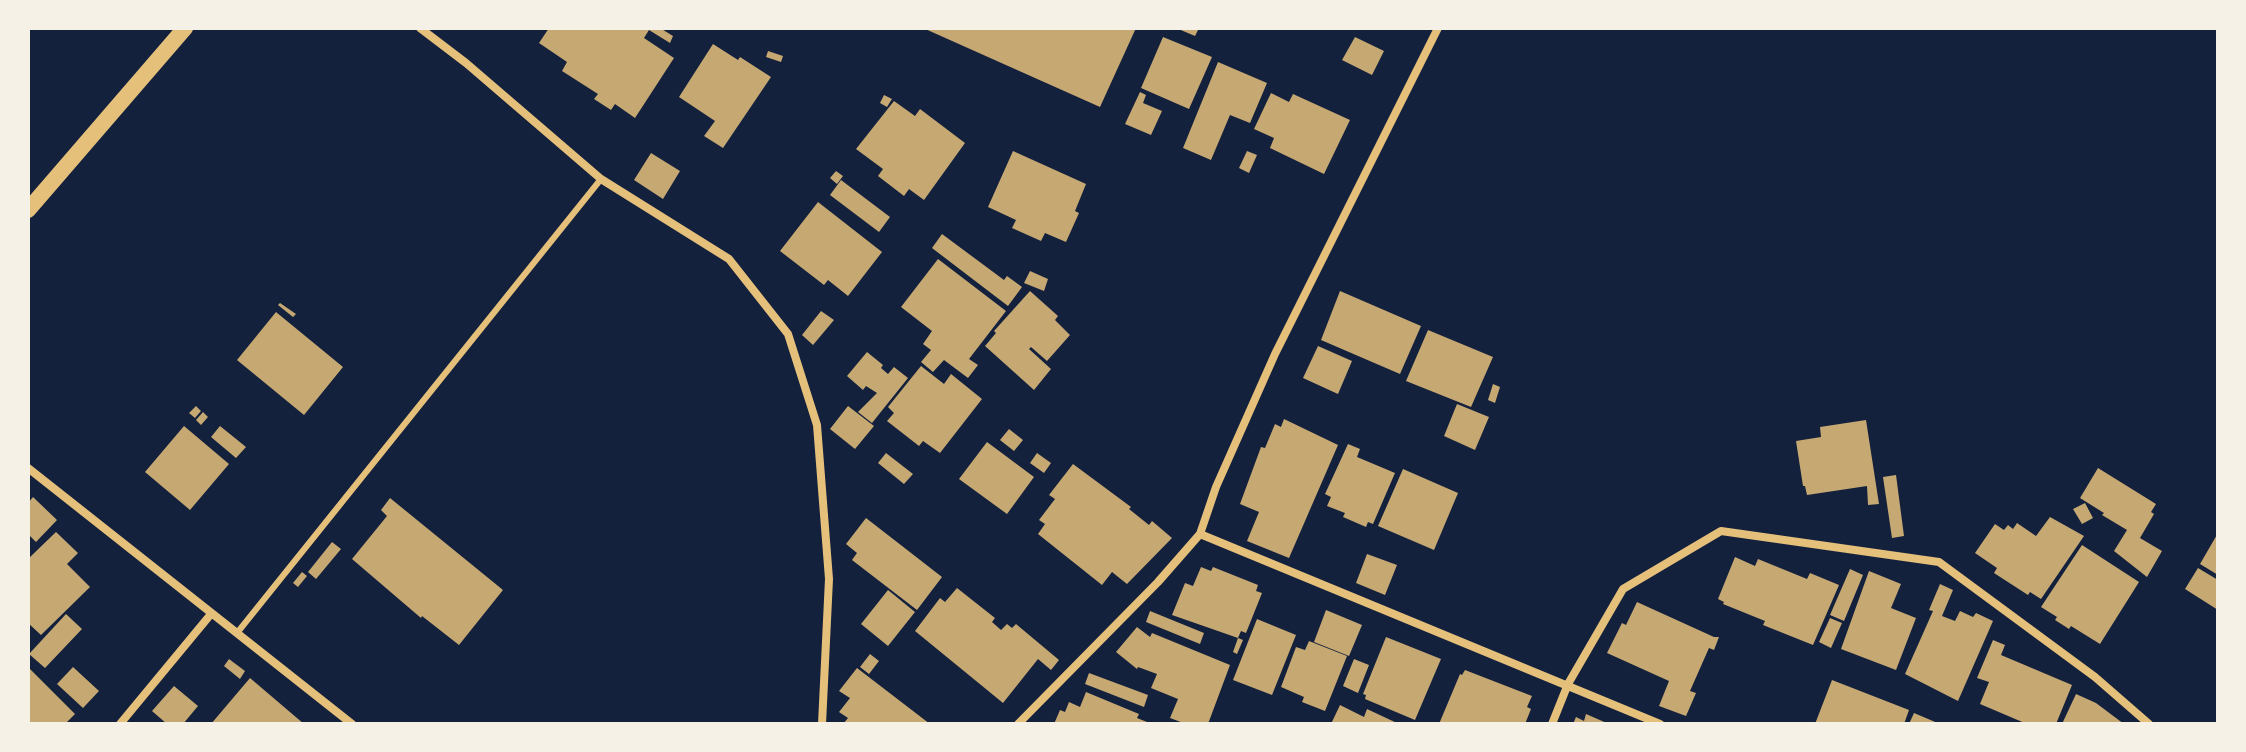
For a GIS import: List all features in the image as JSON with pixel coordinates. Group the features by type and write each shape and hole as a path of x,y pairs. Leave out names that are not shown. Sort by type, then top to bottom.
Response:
{"main road":[{"path":"28,210 185,28"}],"street":[{"path":"420,28 466,63 601,179 729,259 788,334 817,425 829,579 822,724"},
{"path":"1018,724 1158,582 1200,534 1216,487 1275,354 1438,28"},
{"path":"28,468 352,724"},
{"path":"1552,724 1568,684 1623,589 1721,531 1939,562 2095,677 2149,724"},
{"path":"1200,534 1660,724"},
{"path":"120,724 211,614"}],"lane":[{"path":"237,633 601,179"}],"building":[{"path":"549,28 660,28 673,36 670,43 649,30 644,38 674,58 635,118 615,104 611,110 594,99 598,94 562,71 567,62 539,43"},
{"path":"923,28 1136,28 1100,107"},
{"path":"1176,28 1199,28 1195,36"},
{"path":"1163,37 1212,57 1189,109 1141,88"},
{"path":"1355,37 1384,51 1372,75 1342,60"},
{"path":"713,44 771,77 723,148 704,136 715,121 679,97"},
{"path":"768,51 783,56 781,62 766,57"},
{"path":"1218,62 1267,83 1250,123 1230,115 1211,160 1183,148"},
{"path":"1140,92 1146,95 1143,103 1162,111 1151,135 1125,124"},
{"path":"1271,93 1289,102 1293,94 1350,120 1324,174 1270,148 1274,138 1254,129"},
{"path":"884,95 892,99 887,107 880,103"},
{"path":"894,101 915,116 920,109 965,143 924,200 909,189 904,196 878,176 883,169 856,149"},
{"path":"1013,151 1086,184 1075,211 1079,213 1066,242 1045,233 1041,241 1012,228 1016,220 988,207"},
{"path":"1247,151 1257,155 1249,173 1239,168"},
{"path":"651,153 680,171 663,199 634,180"},
{"path":"836,171 843,176 837,184 830,178"},
{"path":"841,180 890,217 879,232 830,195"},
{"path":"818,202 882,252 848,296 828,280 824,285 780,251"},
{"path":"942,234 1004,280 1007,276 1022,287 1008,306 932,248"},
{"path":"938,259 1006,311 969,359 978,365 968,378 944,360 933,372 921,362 931,350 923,344 932,331 901,307"},
{"path":"1030,271 1048,279 1044,291 1024,283"},
{"path":"1030,291 1058,316 1055,320 1070,335 1047,361 1031,347 1029,349 1051,369 1034,390 985,346 996,333 994,331"},
{"path":"1340,291 1421,326 1400,374 1321,340"},
{"path":"280,303 296,314 293,317 278,305"},
{"path":"821,311 834,320 813,345 802,335"},
{"path":"276,312 343,367 304,415 237,360"},
{"path":"1428,330 1493,357 1471,407 1406,381"},
{"path":"1318,346 1352,361 1338,394 1303,378"},
{"path":"867,352 883,365 881,368 888,374 894,367 908,378 872,423 858,412 877,393 866,386 863,390 847,376"},
{"path":"921,366 944,384 951,374 982,399 940,453 923,441 919,446 887,421 894,413 888,407"},
{"path":"1493,384 1500,387 1495,403 1488,400"},
{"path":"1457,404 1489,417 1475,450 1444,436"},
{"path":"196,406 201,411 195,418 189,413"},
{"path":"848,406 874,426 855,449 830,429"},
{"path":"203,412 208,417 201,425 196,420"},
{"path":"1284,419 1338,445 1289,558 1247,541 1259,512 1240,504 1261,447 1265,448 1275,424 1281,427"},
{"path":"1866,420 1879,504 1868,505 1867,486 1807,495 1796,441 1821,437 1820,427"},
{"path":"184,426 229,464 190,510 145,472"},
{"path":"220,426 246,447 236,458 211,437"},
{"path":"1009,429 1023,440 1014,451 1000,440"},
{"path":"987,442 1034,477 1007,514 959,479"},
{"path":"1348,444 1360,449 1357,457 1395,473 1373,524 1368,522 1366,527 1327,506 1331,497 1325,494"},
{"path":"886,453 913,474 904,484 878,463"},
{"path":"1037,453 1051,463 1044,473 1030,463"},
{"path":"1073,464 1131,507 1129,509 1149,525 1152,521 1172,538 1127,584 1112,572 1102,585 1038,534 1045,524 1039,520 1055,499 1049,495"},
{"path":"2098,468 2156,504 2151,512 2154,514 2140,538 2162,551 2147,577 2114,551 2127,530 2080,498"},
{"path":"1403,469 1458,493 1434,550 1378,526"},
{"path":"1896,475 1904,536 1892,538 1883,477"},
{"path":"33,497 57,520 36,542 28,534 28,503"},
{"path":"390,498 503,590 459,645 421,618 352,559 387,516 381,510"},
{"path":"2085,503 2093,518 2082,524 2073,509"},
{"path":"2050,517 2084,536 2041,599 2030,592 2028,595 1994,573 1997,568 1975,553 1995,524 2004,530 2008,525 2013,529 2017,523 2036,536"},
{"path":"866,518 942,577 917,610 852,560 857,553 846,544"},
{"path":"56,532 78,553 67,564 90,587 41,635 28,623 28,559"},
{"path":"2218,533 2218,575 2200,564"},
{"path":"332,542 341,549 316,579 308,572"},
{"path":"2082,545 2139,582 2100,644 2071,626 2069,629 2041,607"},
{"path":"1367,554 1397,565 1385,595 1356,583"},
{"path":"1735,557 1755,566 1758,559 1807,579 1810,573 1839,585 1813,645 1763,625 1765,621 1723,604 1718,599"},
{"path":"1201,567 1211,571 1213,567 1258,585 1256,591 1262,593 1246,633 1241,631 1238,638 1172,615 1185,583 1193,586"},
{"path":"2198,568 2218,580 2218,610 2185,589"},
{"path":"1850,569 1863,575 1844,621 1830,615"},
{"path":"1869,571 1901,584 1891,608 1916,618 1896,670 1841,649"},
{"path":"302,572 307,576 298,587 293,583"},
{"path":"1940,584 1953,590 1942,616 1955,621 1960,611 1973,617 1976,613 1993,621 1958,701 1905,674 1933,611 1929,610"},
{"path":"957,588 995,618 992,622 1001,630 1007,624 1012,628 1016,624 1059,660 1051,670 1038,659 1003,703 915,631 940,598 945,602"},
{"path":"888,590 915,612 888,646 861,624"},
{"path":"1637,602 1719,637 1714,650 1709,648 1690,691 1696,693 1686,716 1659,706 1669,681 1607,653"},
{"path":"1326,610 1362,625 1349,656 1314,642"},
{"path":"1150,611 1204,633 1200,644 1146,622"},
{"path":"66,614 82,629 45,668 29,654"},
{"path":"1830,618 1842,623 1831,648 1819,642"},
{"path":"1257,619 1296,635 1272,695 1233,680"},
{"path":"1137,627 1150,637 1152,633 1230,665 1208,724 1186,724 1170,718 1178,699 1151,688 1157,674 1137,669 1116,652"},
{"path":"1386,637 1441,659 1415,720 1365,699 1366,695 1363,694"},
{"path":"1238,638 1243,640 1237,654 1233,652"},
{"path":"1993,640 2005,645 2001,655 2072,685 2056,724 2027,724 1980,704 1989,682 1977,678"},
{"path":"1309,641 1347,656 1325,711 1302,702 1304,697 1281,687 1296,647 1305,650"},
{"path":"870,654 879,661 869,674 860,667"},
{"path":"229,659 245,671 240,679 224,666"},
{"path":"1354,659 1369,665 1358,693 1343,686"},
{"path":"28,667 75,714 65,724 28,724"},
{"path":"73,667 99,691 83,708 57,684"},
{"path":"857,668 930,724 843,724 848,718 839,712 850,698 839,691"},
{"path":"1465,670 1532,696 1525,724 1439,724 1460,674"},
{"path":"1089,673 1148,695 1144,707 1085,684"},
{"path":"250,678 304,724 211,724"},
{"path":"1832,680 1909,710 1904,724 1815,724"},
{"path":"174,686 198,706 183,724 167,724 152,711"},
{"path":"1086,692 1139,714 1137,718 1152,724 1054,724 1060,710 1065,712 1069,702 1080,707"},
{"path":"2076,694 2096,703 2124,724 2062,724"},
{"path":"1340,705 1364,717 1367,709 1399,724 1331,724"},
{"path":"1914,713 1940,724 1909,724"},
{"path":"1586,714 1609,724 1573,724 1576,717 1584,721"}]}
